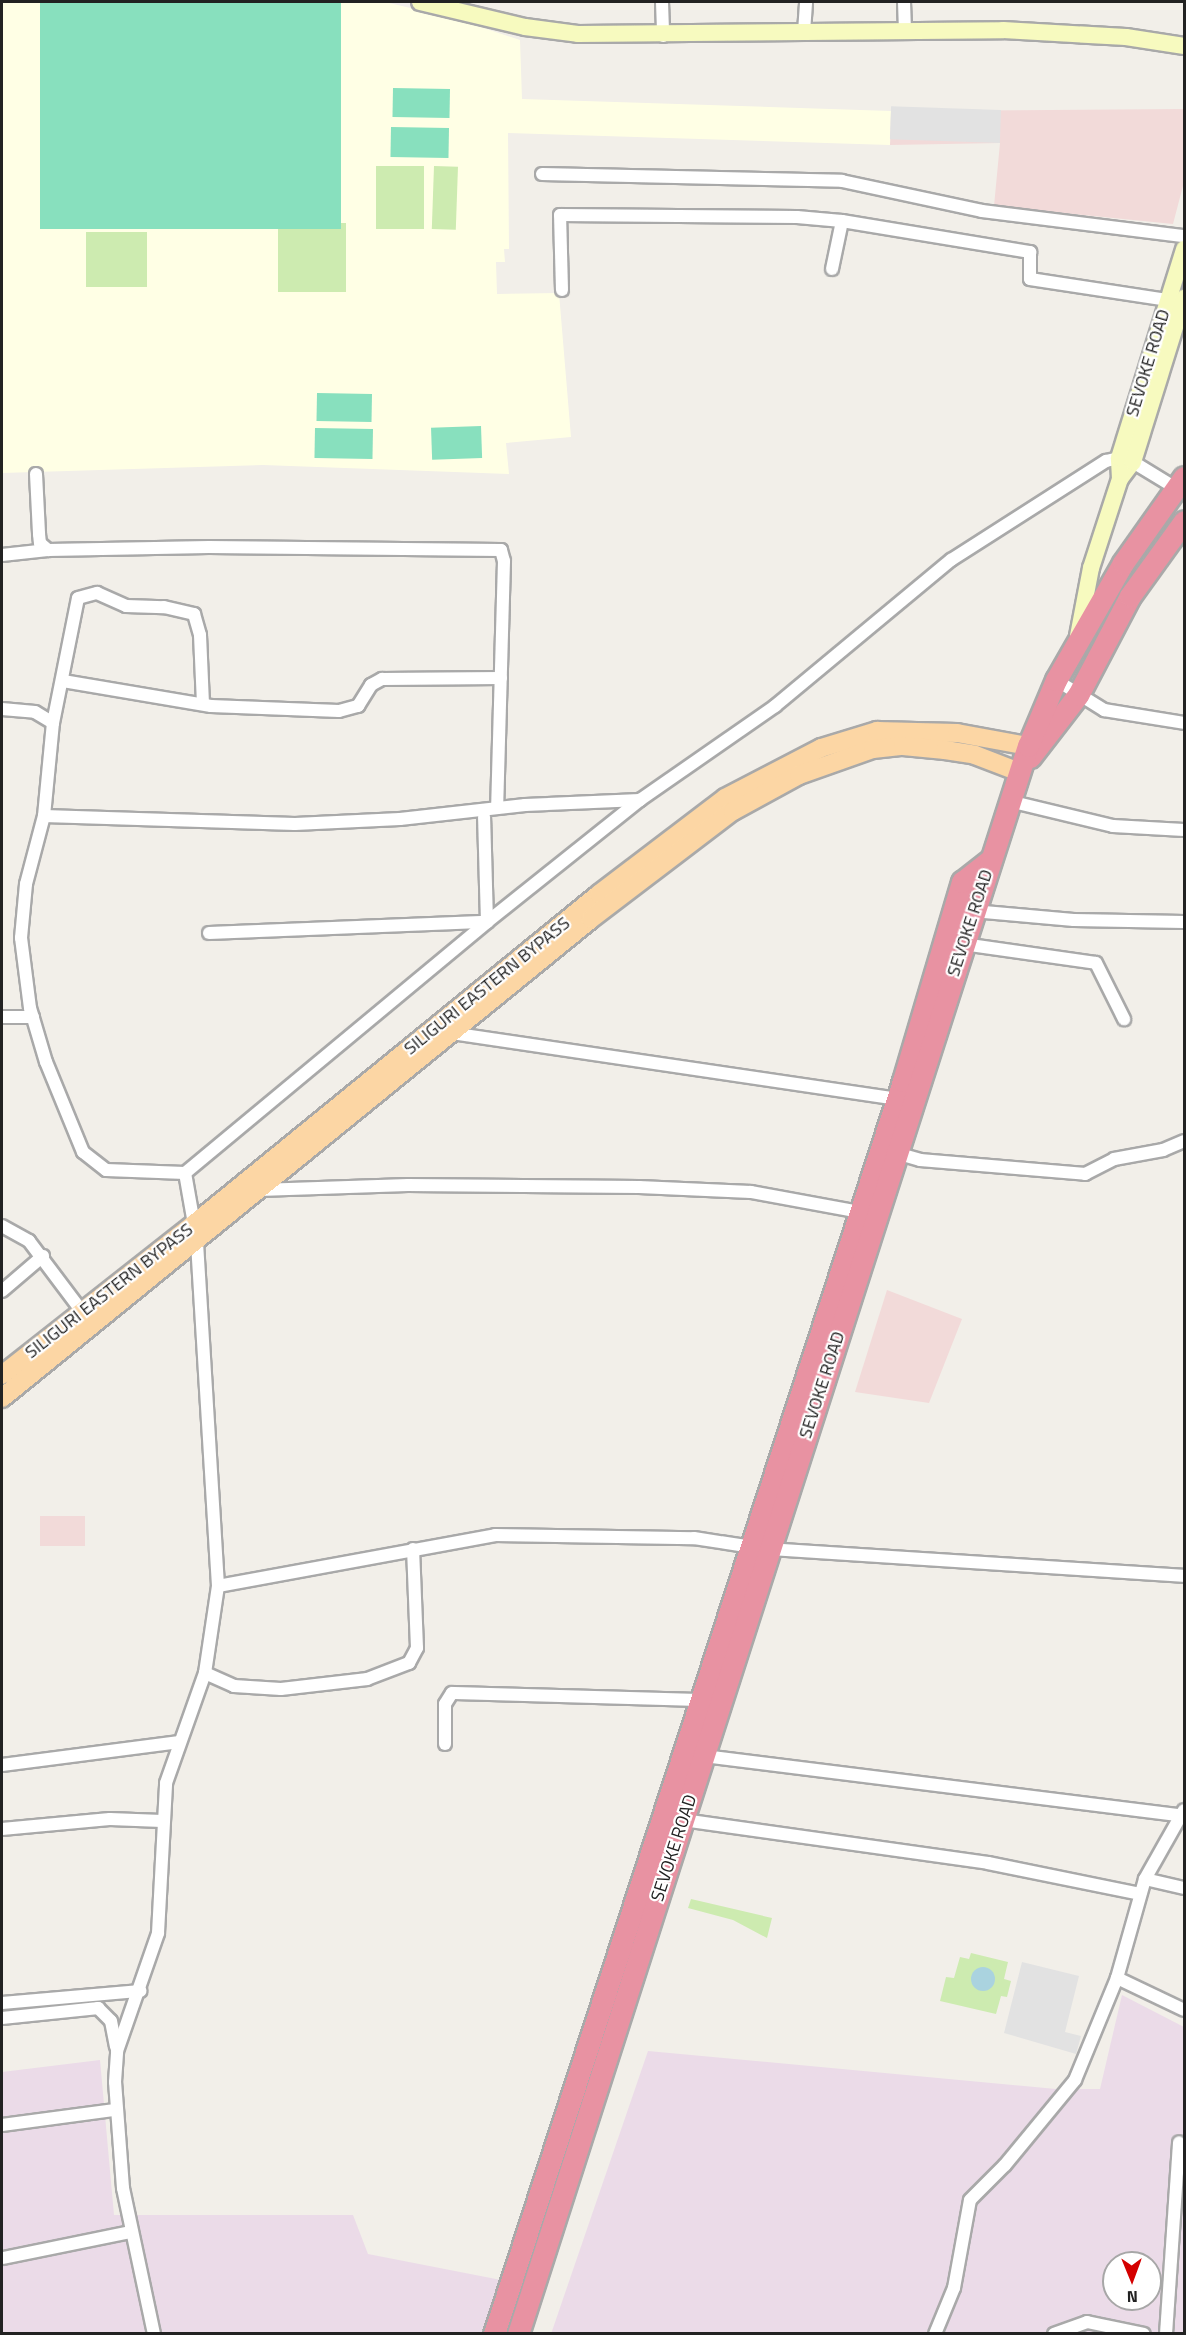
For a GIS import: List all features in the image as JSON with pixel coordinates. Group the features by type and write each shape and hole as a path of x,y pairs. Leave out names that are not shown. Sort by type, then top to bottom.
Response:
{"highway":[{"path":"990,860 1028,746 1056,680 1123,563 1182,486"},
{"path":"1019,772 1078,695 1130,596 1185,521"},
{"name":"SEVOKE ROAD","path":"494,2334 702,1700 761,1548 896,1153 990,860"},
{"name":"SEVOKE ROAD","path":"518,2334 704,1756 761,1548 860,1212 897,1099 962,882 990,860"}],"main road":[{"name":"SILIGURI EASTERN BYPASS","path":"2,1398 599,894 725,798 781,766 821,748 877,731 957,733 1028,746"},
{"name":"SILIGURI EASTERN BYPASS","path":"2,1376 83,1312 259,1190 675,853 733,811 799,775 852,754 903,746 975,755 1019,772"}],"street":[{"path":"420,2 554,32 663,36 1003,30 1126,37 1185,46"},
{"path":"662,2 663,36"},
{"path":"804,32 806,2"},
{"path":"904,2 905,32"},
{"path":"542,174 842,181 982,211 1185,236"},
{"path":"562,290 560,215 842,221 1030,252 1030,279 1176,299"},
{"path":"832,268 842,221"},
{"name":"SEVOKE ROAD","path":"1077,644 1091,568 1176,299 1185,249"},
{"path":"203,704 200,635 195,614 164,607 126,606 98,593 83,594 74,603 63,681 53,723 44,816 22,909 24,976 33,1017 76,1139 93,1162 106,1170 185,1173 487,922 640,800 775,706 951,560 1095,467 1126,460 1182,486"},
{"path":"36,474 40,543 48,550"},
{"path":"2,555 48,550 496,547 504,561 497,808"},
{"path":"63,681 203,704 339,711 358,706 371,685 382,679 501,678"},
{"path":"1056,680 1104,710 1185,723"},
{"path":"2,708 35,712 53,723"},
{"path":"44,816 295,824 400,819 497,808 640,800"},
{"path":"1009,801 1113,826 1185,830"},
{"path":"484,817 487,922"},
{"path":"973,911 1074,920 1185,922"},
{"path":"209,933 487,922"},
{"path":"963,944 1096,963 1124,1018"},
{"path":"2,1017 33,1017"},
{"path":"451,1033 897,1099"},
{"path":"896,1153 920,1160 1085,1174 1114,1159 1163,1150 1185,1141"},
{"path":"117,2051 140,1991 158,1933 162,1821 178,1742 205,1673 218,1586 196,1233 185,1173"},
{"path":"259,1190 408,1185 639,1187 751,1192 860,1212"},
{"path":"2,1226 29,1241 43,1256 83,1312"},
{"path":"2,1291 43,1256"},
{"path":"218,1586 495,1535 553,1534 693,1538 761,1548 1185,1576"},
{"path":"205,1673 234,1686 281,1689 367,1679 409,1663 417,1648 413,1549"},
{"path":"445,1744 445,1704 452,1693 702,1700"},
{"path":"2,1765 178,1742"},
{"path":"704,1756 1183,1813 1145,1879 1117,1978 1075,2080 1005,2165 970,2200 954,2288 935,2334"},
{"path":"2,1829 110,1819 162,1821"},
{"path":"682,1820 988,1863 1140,1894"},
{"path":"1145,1879 1185,1888"},
{"path":"1117,1978 1185,2010"},
{"path":"2,2003 140,1991"},
{"path":"2,2018 98,2008 111,2021 117,2051 115,2110 130,2232 154,2334"},
{"path":"2,2125 115,2110"},
{"path":"1166,2334 1179,2142"},
{"path":"3,2258 130,2232"},
{"path":"1054,2334 1087,2322 1144,2334"}],"shaded area":[{"path":"2,2 385,2 453,18 520,40 522,99 891,111 890,145 508,133 509,249 504,249 505,262 496,262 497,294 559,293 571,437 506,443 509,474 263,465 2,473"},
{"path":"891,106 1001,110 1000,143 890,139"},
{"path":"1184,109 1184,182 1173,224 994,206 1000,143 890,145 891,111"},
{"path":"887,1290 962,1319 929,1403 855,1392"},
{"path":"40,1516 85,1516 85,1546 40,1546"},
{"path":"1022,1962 1079,1976 1065,2032 1081,2036 1076,2054 1004,2033"},
{"path":"1122,1995 1184,2027 1184,2333 551,2334 648,2051 1056,2089 1100,2089"},
{"path":"100,2060 114,2215 353,2215 368,2254 501,2280 484,2333 2,2333 2,2072"}],"green space":[{"path":"40,2 341,2 341,229 40,229"},
{"path":"393,88 450,89 449,118 392,117"},
{"path":"391,127 449,128 448,158 390,157"},
{"path":"376,166 424,166 424,229 376,229"},
{"path":"434,166 458,167 456,230 432,229"},
{"path":"278,223 346,223 346,292 278,292"},
{"path":"86,232 147,232 147,287 86,287"},
{"path":"317,393 372,394 372,422 317,421"},
{"path":"481,426 482,458 432,460 431,428"},
{"path":"315,428 373,429 372,459 314,458"},
{"path":"691,1899 772,1918 767,1938 733,1920 688,1908"},
{"path":"971,1953 1008,1962 1004,1979 1011,1981 1007,1997 1001,1996 996,2014 940,2001 946,1977 954,1978 960,1957 969,1959"}],"water":[{"path":"983,1967 992,1970 995,1979 992,1988 983,1991 974,1988 971,1979 974,1970"}]}
